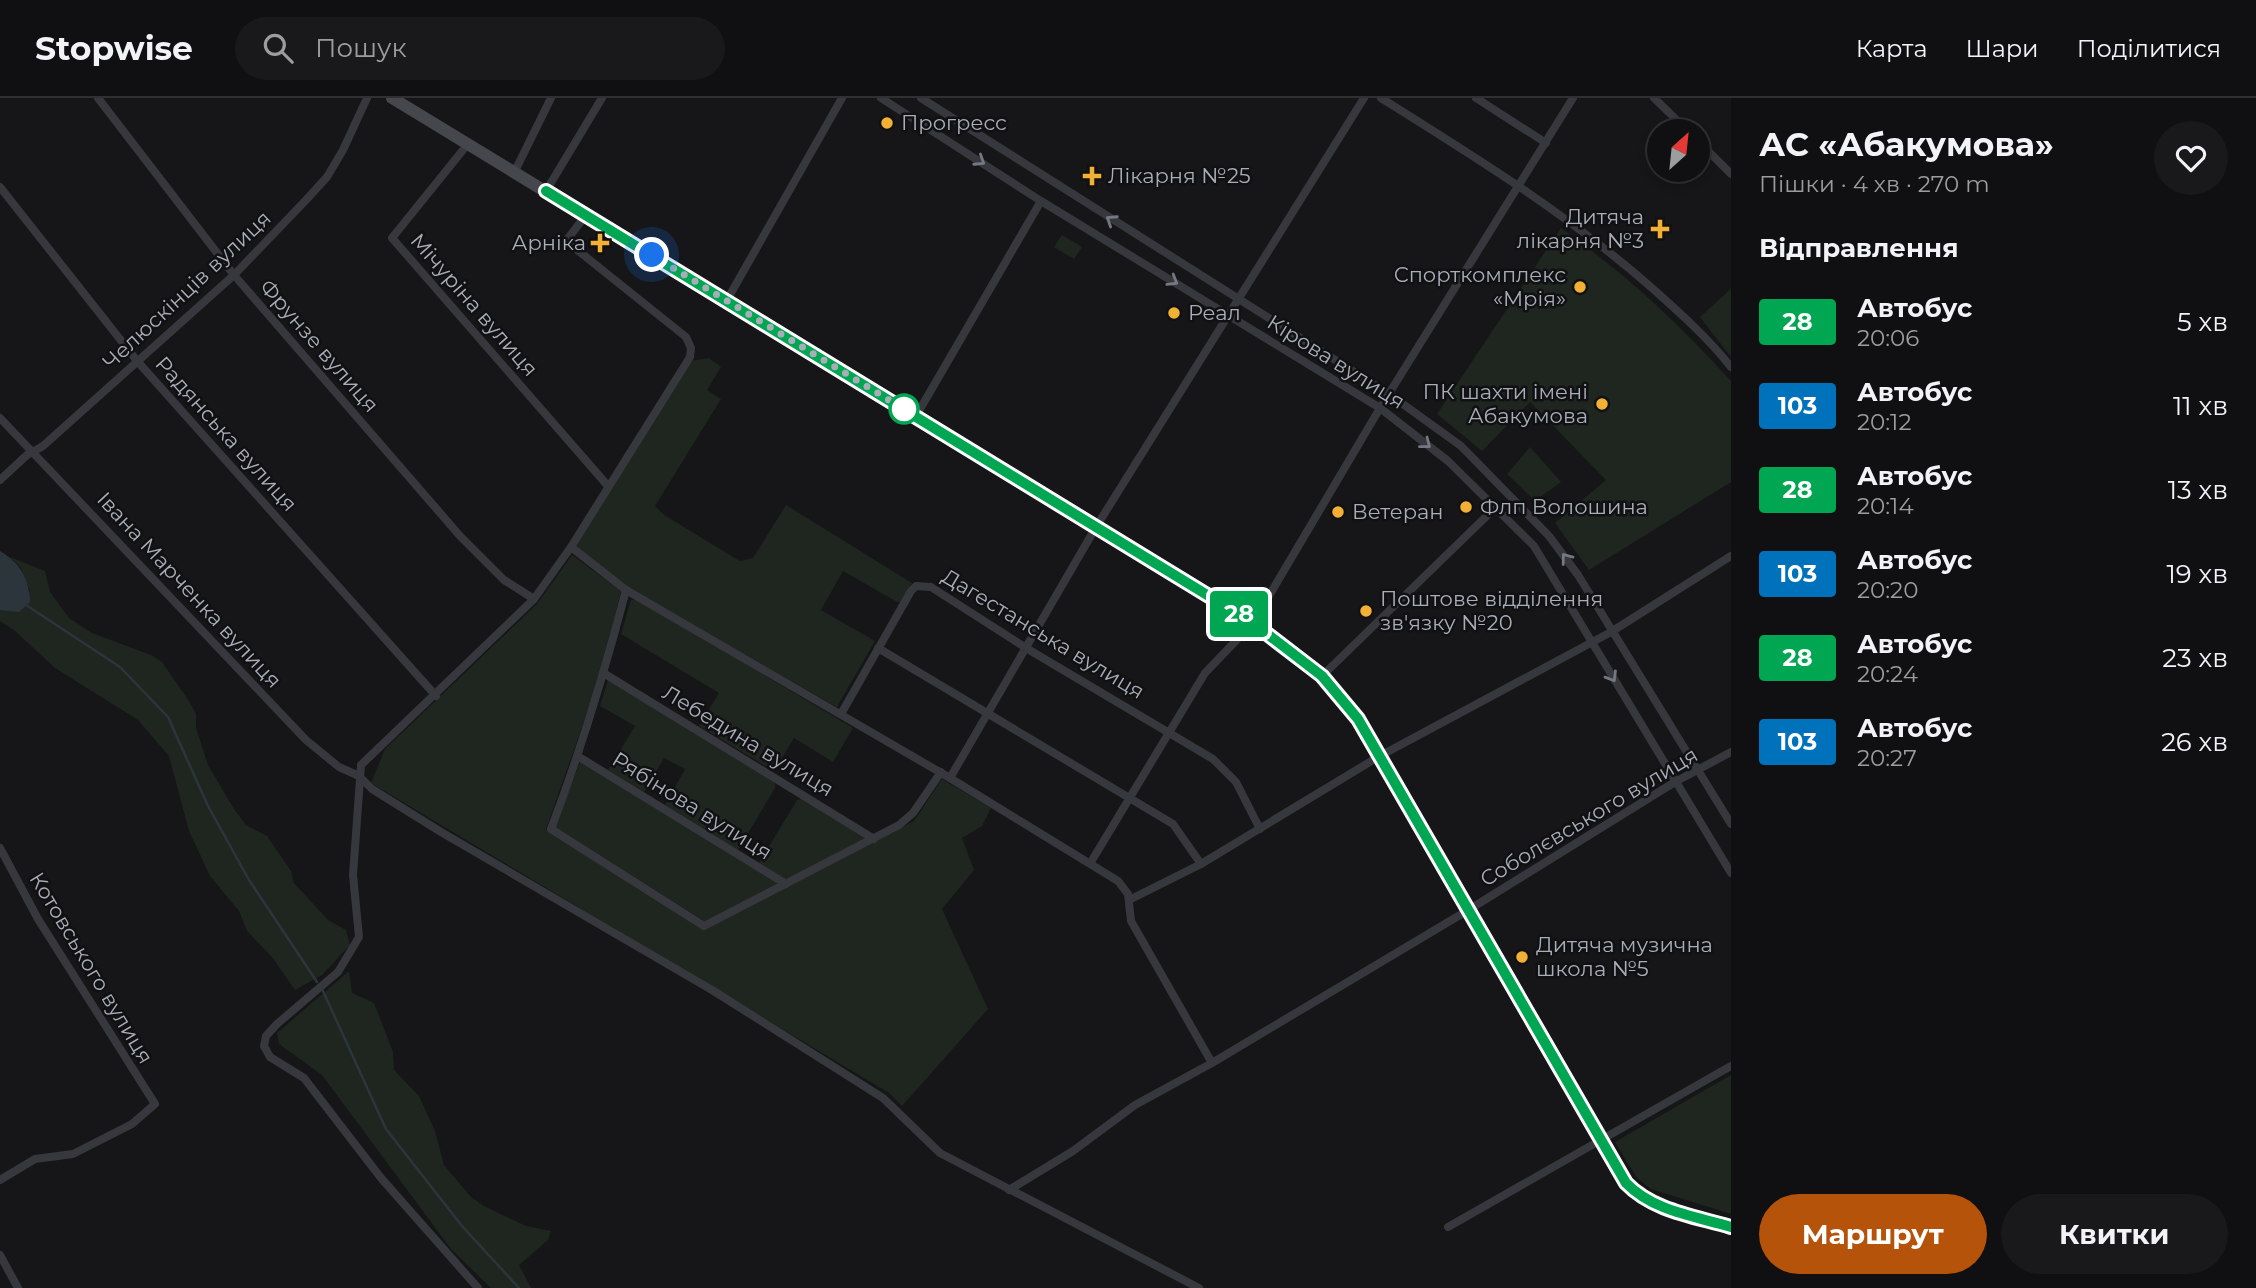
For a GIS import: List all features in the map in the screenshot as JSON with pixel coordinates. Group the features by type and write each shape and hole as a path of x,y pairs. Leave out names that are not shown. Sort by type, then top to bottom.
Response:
{"street":[{"name":"Фрунзе вулиця","path":"98,98 234,275 460,536 504,580 534,599"},
{"name":"Челюскінців вулиця","path":"0,480 138,362 234,275 327,177 367,98"},
{"path":"392,98 1253,623 1322,676 1358,719 1626,1183 1640,1197 1654,1205 1731,1227"},
{"path":"514,173 551,98"},
{"path":"546,191 602,98"},
{"path":"727,300 842,98"},
{"name":"Кірова вулиця","path":"881,98 1041,201 1380,408 1448,461 1534,546 1731,873"},
{"name":"Кірова вулиця","path":"921,98 1238,302 1389,394 1461,446 1527,511 1578,575 1731,824"},
{"path":"950,778 1096,527 1364,98"},
{"path":"1381,98 1520,185 1626,266 1696,328 1731,368"},
{"path":"1476,98 1546,144"},
{"path":"1091,862 1205,673 1253,623 1380,408 1573,98"},
{"path":"1654,98 1676,119"},
{"name":"Мічуріна вулиця","path":"467,145 393,238 608,486"},
{"path":"1710,153 1731,174"},
{"name":"Радянська вулиця","path":"0,187 138,362 436,696"},
{"path":"916,416 1041,201"},
{"path":"478,1288 381,1178 304,1078 270,1057 264,1046 266,1036 277,1024 338,972 359,937 353,875 361,765 373,751 436,696 534,599 571,547 690,357 691,348 686,337 566,241 586,215"},
{"name":"Івана Марченка вулиця","path":"0,418 306,740 339,767 359,776 372,789 441,832 712,990 883,1098 940,1153 1199,1288"},
{"path":"1322,676 1496,507"},
{"path":"571,547 626,590 941,772 1118,881 1129,900 1131,921 1212,1063"},
{"path":"1129,900 1201,864 1378,757 1611,632 1731,556"},
{"name":"Дагестанська вулиця","path":"841,714 911,591 916,586 931,587 1026,648 1213,759 1236,782 1260,829"},
{"path":"626,590 605,674 579,757 551,829 704,926 874,839 914,813 941,772"},
{"path":"878,648 1172,824 1201,864"},
{"name":"Лебедина вулиця","path":"605,674 874,839"},
{"name":"Соболєвського вулиця","path":"1009,1190 1073,1151 1135,1105 1212,1063 1470,909 1675,782 1699,772 1731,752"},
{"name":"Рябінова вулиця","path":"579,757 786,884"},
{"name":"Котовського вулиця","path":"0,848 38,919 155,1104 132,1124 73,1154 35,1159 0,1180"},
{"path":"1448,1227 1731,1066"},
{"path":"0,1255 18,1288"}],"shaded area":[{"path":"1561,228 1650,300 1731,381 1731,482 1589,570 1555,523 1606,480 1530,402 1482,451 1437,414"},
{"path":"1062,235 1082,247 1074,259 1054,247"},
{"path":"1731,289 1731,357 1700,317"},
{"path":"709,358 721,367 707,390 721,399 655,506 664,515 740,561 753,558 786,505 912,583 900,602 897,602 843,571 821,610 875,641 837,707 631,590 575,547 690,361"},
{"path":"1530,447 1561,482 1535,501 1507,474"},
{"path":"0,551 18,566 28,586 30,602 19,612 0,610"},
{"path":"572,555 621,591 601,673 546,829 703,930 914,821 942,779 991,808 982,826 962,838 974,870 942,909 988,1009 902,1106 889,1093 371,783 385,749 537,604"},
{"path":"10,557 45,571 50,592 69,618 92,633 151,655 162,662 196,714 196,728 208,765 234,809 246,825 267,836 291,871 294,883 328,920 346,930 350,945 322,975 295,990 272,957 247,931 239,911 210,876 189,831 169,756 138,720 55,668 14,630 0,621 0,610 30,591 21,568"},
{"path":"637,599 853,728 833,762 794,738 774,771 699,726 719,693 621,634 631,600"},
{"path":"608,680 775,782 775,788 738,850 665,805 685,769 664,758 644,792 608,770 635,726 600,706"},
{"path":"580,762 782,885 706,922 555,827"},
{"path":"802,799 868,839 789,881 759,863 797,800"},
{"path":"349,971 352,993 374,1003 393,1052 394,1070 419,1096 435,1131 444,1165 471,1197 484,1206 526,1226 551,1231 548,1240 519,1265 531,1288 491,1288 451,1249 322,1075 279,1044 277,1033"},
{"path":"1731,1075 1731,1214 1651,1189 1637,1178 1615,1142"}],"waterway":[{"path":"26,605 120,667 168,717 208,806 249,880 317,982"},
{"path":"323,991 386,1129 462,1226 519,1288"}],"bus line":[{"name":"28","path":"546,191 1253,623 1322,676 1344,699 1358,719 1626,1183 1640,1197 1654,1205 1731,1227"}],"place":[{"name":"Прогресс","path":"887,123"},
{"name":"Лікарня №25","path":"1092,176"},
{"name":"Дитяча лікарня №3","path":"1660,229"},
{"name":"Арніка","path":"600,243"},
{"name":"Спорткомплекс «Мрія»","path":"1580,287"},
{"name":"Реал","path":"1174,313"},
{"name":"ПК шахти імені Абакумова","path":"1602,404"},
{"name":"Флп Волошина","path":"1466,507"},
{"name":"Ветеран","path":"1338,512"},
{"name":"Поштове відділення зв'язку №20","path":"1366,611"},
{"name":"Дитяча музична школа №5","path":"1522,957"}],"route":[{"path":"652,255 907,411 904,409"}]}
